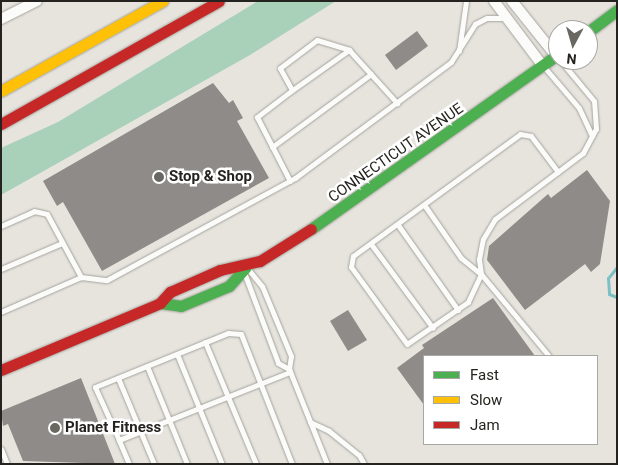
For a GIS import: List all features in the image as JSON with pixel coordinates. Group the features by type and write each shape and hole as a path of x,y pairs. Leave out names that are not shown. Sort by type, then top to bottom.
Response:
{"main road":[{"path":"1,91 162,1"},
{"path":"1,124 219,1"},
{"path":"598,24 617,10"},
{"name":"CONNECTICUT AVENUE","path":"160,303 181,306 229,286 246,267 358,199 548,63"},
{"name":"CONNECTICUT AVENUE","path":"1,370 160,303 170,292 215,272 246,267"}],"street":[{"path":"1,19 37,1"},
{"path":"494,1 543,66"},
{"path":"512,1 548,45"}],"lane":[{"path":"459,51 466,1"},
{"path":"1,312 81,277 107,280 290,181 451,62 475,24 486,18 508,18"},
{"path":"292,90 280,68 317,40 349,50 397,103"},
{"path":"290,181 257,117 349,50"},
{"path":"543,66 579,108 592,136"},
{"path":"558,172 531,136 520,134 425,206 353,256 351,267 402,341 412,342 468,302 481,274 483,239 495,220 583,153 592,136 597,118 594,101 569,70"},
{"path":"272,148 372,74"},
{"path":"425,206 461,258 481,274 548,355"},
{"path":"1,226 34,211 47,214 81,277"},
{"path":"398,225 458,310"},
{"path":"1,270 62,243"},
{"path":"371,244 433,328"},
{"path":"246,267 250,297 278,362 289,371 327,464"},
{"path":"246,267 262,286 291,356 289,371"},
{"path":"129,464 95,387 228,333 241,334 292,464"},
{"path":"205,342 256,464"},
{"path":"177,354 222,464"},
{"path":"147,366 187,464"},
{"path":"119,440 261,384 289,371"},
{"path":"118,378 154,464"},
{"path":"310,422 329,431 364,464"},
{"path":"1,449 7,464"}],"green space":[{"path":"258,1 336,1 250,55 1,195 1,148 58,122"}],"building":[{"path":"417,31 428,46 396,70 385,55"},
{"name":"Stop & Shop","path":"213,83 229,103 233,100 243,118 237,121 269,178 102,271 63,202 57,206 43,181"},
{"path":"587,170 610,201 600,264 591,272 585,264 525,310 487,260 489,246 548,194 551,198"},
{"path":"493,298 534,355 423,355 423,404 397,368 424,348 422,345"},
{"path":"348,310 367,340 348,351 330,321"},
{"path":"81,378 115,464 23,461 8,424 3,426 1,411"}],"waterway":[{"path":"617,267 608,278 609,294 617,297"}],"traffic: fast":[{"path":"598,24 617,10"},
{"path":"311,229 548,61"},
{"path":"160,303 181,306 229,286 246,267"}],"traffic: slow":[{"path":"1,91 163,1"}],"traffic: jam":[{"path":"1,124 219,1"},
{"path":"1,370 160,303 170,292 220,270 260,261 311,229"}],"place":[{"name":"Stop & Shop","path":"159,177"},
{"name":"Planet Fitness","path":"55,428"}]}
